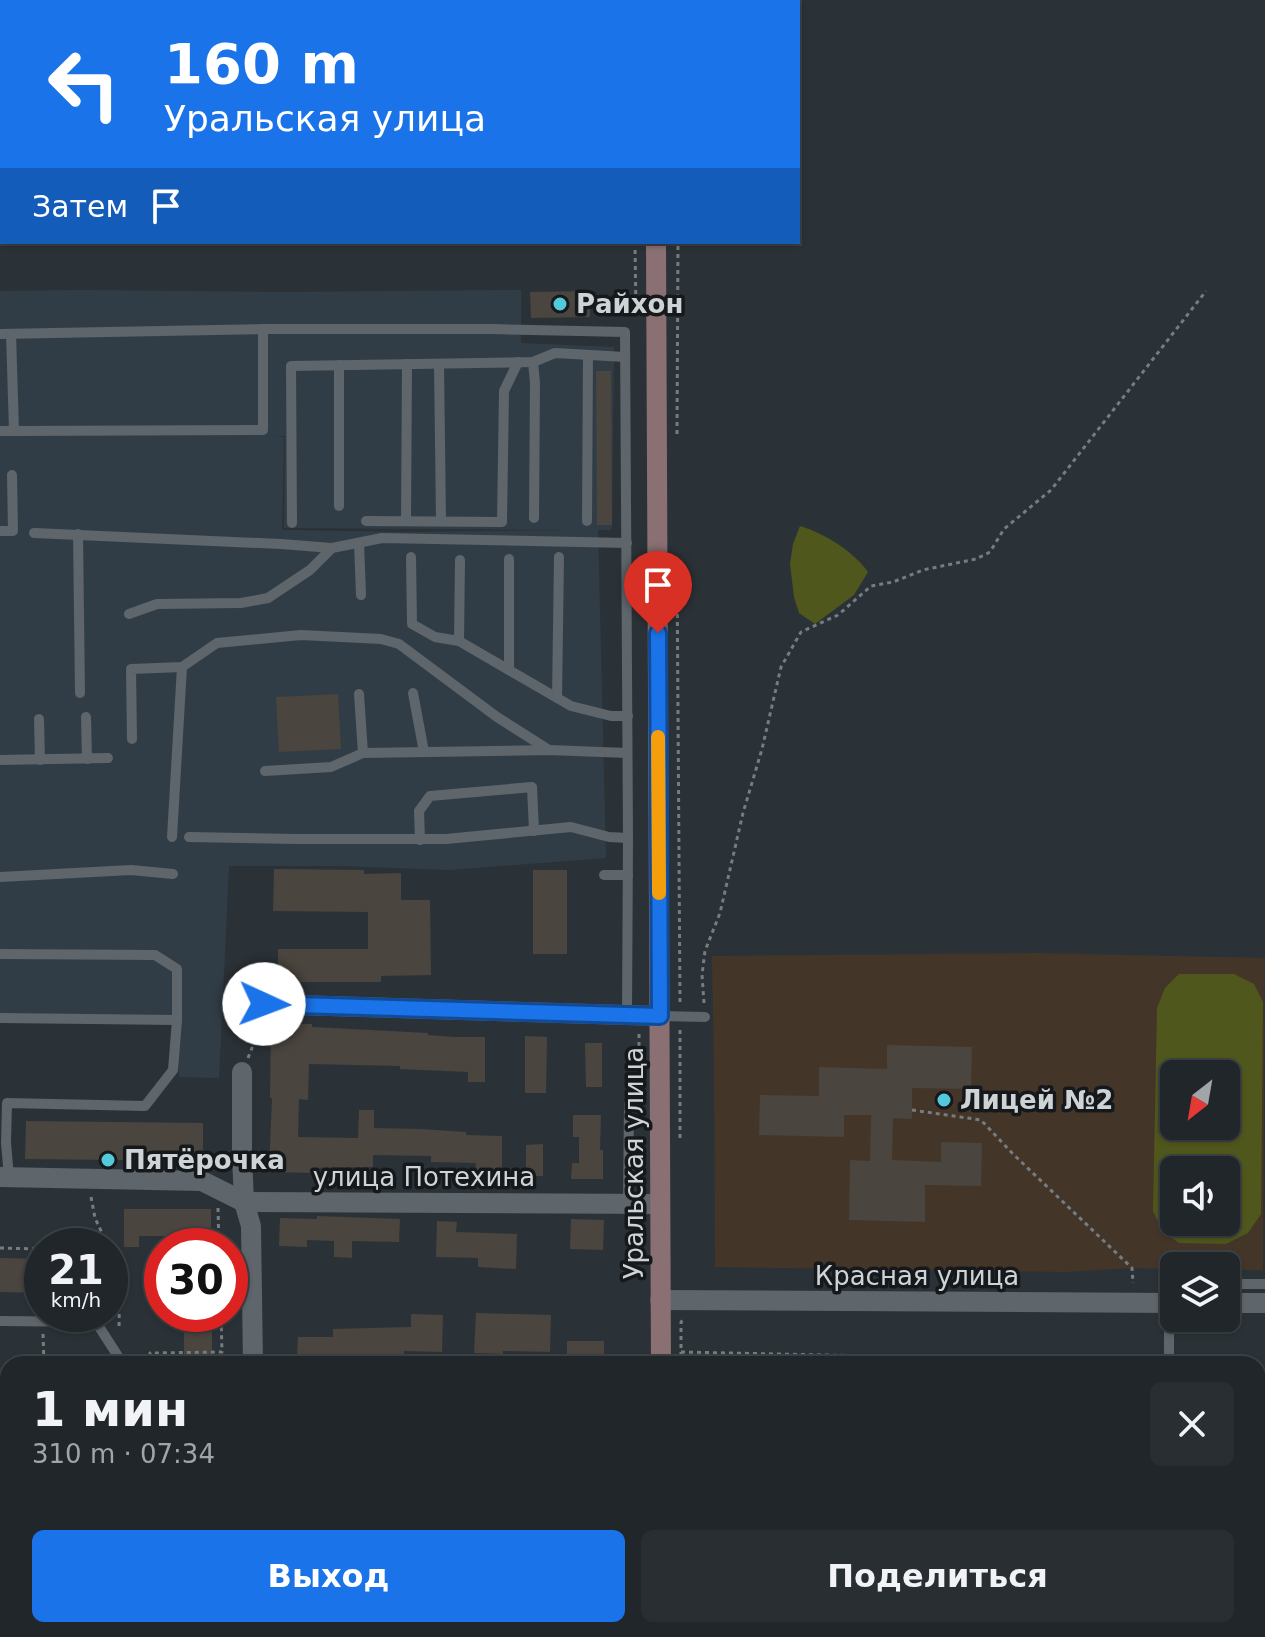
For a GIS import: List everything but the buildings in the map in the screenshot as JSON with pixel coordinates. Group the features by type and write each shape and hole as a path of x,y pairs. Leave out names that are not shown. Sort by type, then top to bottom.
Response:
{"street":[{"name":"Уральская улица","path":"656,244 670,1016 660,1204 661,1356"},
{"path":"264,1011 670,1016"},
{"path":"242,1072 242,1156 244,1202 251,1226 253,1356"},
{"name":"улица Потехина","path":"4,1177 202,1181 244,1202 660,1204"},
{"name":"Красная улица","path":"660,1300 1160,1304"},
{"path":"1240,1303 1265,1303"}],"lane":[{"path":"0,431 263,430 263,329"},
{"path":"14,431 6,334 263,329 625,332 627,1015"},
{"path":"292,523 291,366 533,362 555,353 625,357"},
{"path":"587,521 588,355"},
{"path":"366,521 502,522 504,391 518,362"},
{"path":"533,362 534,518"},
{"path":"406,520 407,364"},
{"path":"439,364 441,521"},
{"path":"339,365 339,506"},
{"path":"0,531 13,531 12,475"},
{"path":"34,533 332,548 382,538 627,543"},
{"path":"78,534 80,693"},
{"path":"359,543 361,595"},
{"path":"129,614 157,604 225,604 268,598 310,570 332,548"},
{"path":"411,557 412,624 435,637 459,641 571,706 611,716 628,716"},
{"path":"557,698 559,557"},
{"path":"509,559 509,670"},
{"path":"459,641 460,560"},
{"path":"132,739 131,669 182,667 217,643 301,635 381,639 399,644 497,717 549,750"},
{"path":"172,837 182,667"},
{"path":"413,693 424,752"},
{"path":"359,694 363,753"},
{"path":"86,717 87,759"},
{"path":"39,719 40,760"},
{"path":"265,771 331,767 363,753 549,750 627,753"},
{"path":"0,760 108,758"},
{"path":"420,840 419,811 430,796 532,787 534,831"},
{"path":"189,837 420,840 571,827 609,837 628,838"},
{"path":"0,877 131,870 173,874"},
{"path":"604,875 628,875"},
{"path":"0,954 155,955 177,969 173,1070 145,1106 3,1102 6,1143 4,1177"},
{"path":"670,1016 705,1017"},
{"path":"0,1018 177,1020"},
{"path":"628,1204 629,1104"},
{"path":"1240,1284 1265,1284"},
{"path":"0,1321 24,1322"},
{"path":"103,1332 118,1356"},
{"path":"1169,1356 1170,1332"}],"path":[{"path":"677,443 678,244"},
{"path":"705,1017 702,975 705,951 720,913 781,667 801,632 838,615 871,586 893,582 923,570 976,559 990,552 1004,529 1051,490 1206,291"},
{"path":"677,554 670,1016 680,1138"},
{"path":"242,1072 264,1011"},
{"path":"912,1110 981,1120 1132,1268 1133,1303"},
{"path":"89,1179 95,1218 100,1228"},
{"path":"217,1188 218,1228"},
{"path":"0,1248 24,1249"},
{"path":"681,1356 681,1322 689,1311 690,1301"},
{"path":"43,1332 44,1356"},
{"path":"114,1349 118,1332"},
{"path":"151,1356 150,1353 222,1352 221,1332"},
{"path":"681,1352 874,1356"}],"shaded area":[{"path":"521,290 521,343 614,347 612,525 611,530 598,530 606,858 448,870 229,866 219,1078 179,1077 176,1018 0,1014 0,291","holes":["273,436 285,436 284,528 577,530 282,530 284,437"]},
{"name":"Лицей №2","path":"1036,953 1265,958 1263,1270 1240,1270 1240,1252 1160,1252 1160,1269 1065,1272 715,1267 712,956"}],"green space":[{"path":"800,526 837,544 868,572 854,595 815,624 799,613 794,597 790,564"},
{"path":"1179,974 1234,974 1254,984 1263,1002 1261,1214 1248,1233 1226,1244 1179,1243 1169,1236 1240,1236 1240,1156 1160,1156 1160,1226 1153,1211 1157,1008 1165,988"}],"slow traffic":[{"path":"658,737 659,893"}],"place":[{"name":"Райхон","path":"560,304"},
{"name":"Лицей №2","path":"944,1100"},
{"name":"Пятёрочка","path":"108,1160"}],"route":[{"path":"264,1004 660,1016 658,633"}]}
